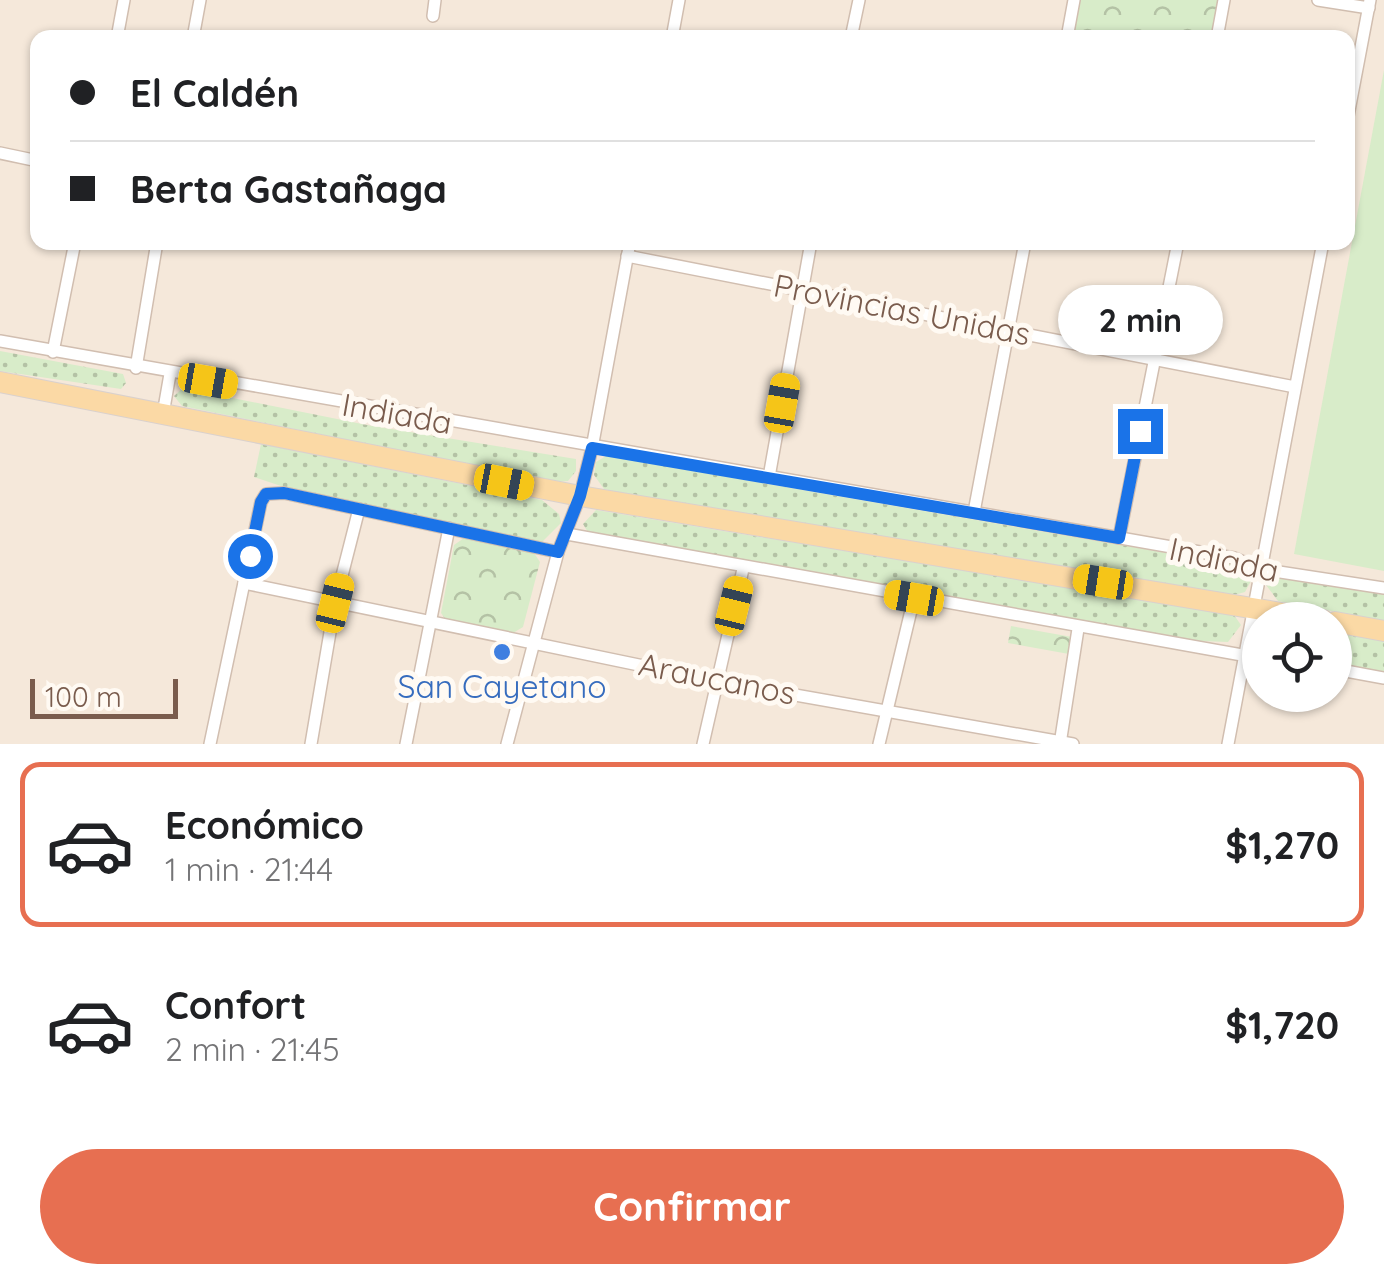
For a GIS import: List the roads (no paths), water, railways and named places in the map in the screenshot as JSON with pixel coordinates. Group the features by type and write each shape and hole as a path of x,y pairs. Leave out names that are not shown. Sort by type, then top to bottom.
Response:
{"main road":[{"path":"0,382 580,496 1242,605"},
{"path":"1352,625 1384,631"}],"street":[{"path":"118,30 124,0"},
{"path":"194,30 200,0"},
{"path":"432,16 435,0"},
{"path":"673,30 679,0"},
{"path":"852,30 858,0"},
{"path":"1068,30 1074,0"},
{"path":"1219,30 1224,0"},
{"path":"1318,0 1370,4 1355,80"},
{"path":"0,154 30,160"},
{"path":"53,352 73,250"},
{"path":"136,368 156,250"},
{"path":"507,744 532,641 592,448 628,250"},
{"path":"770,477 810,250"},
{"path":"974,512 1024,250"},
{"path":"1119,538 1176,250"},
{"path":"1253,602 1321,250"},
{"name":"Provincias Unidas","path":"627,256 1295,386"},
{"name":"Indiada","path":"0,341 170,374 1234,558 1260,569 1384,588"},
{"path":"162,414 170,374"},
{"path":"210,744 261,502 266,494 359,509 558,552"},
{"path":"312,744 335,603 359,509"},
{"path":"406,744 450,528"},
{"path":"567,534 1078,629 1242,648"},
{"path":"703,744 743,569"},
{"name":"Araucanos","path":"244,584 716,681 1064,743"},
{"path":"879,744 914,598"},
{"path":"1064,743 1078,629"},
{"path":"1228,744 1242,660"},
{"path":"1352,672 1384,678"}],"place":[{"name":"San Cayetano","path":"502,652"}]}
